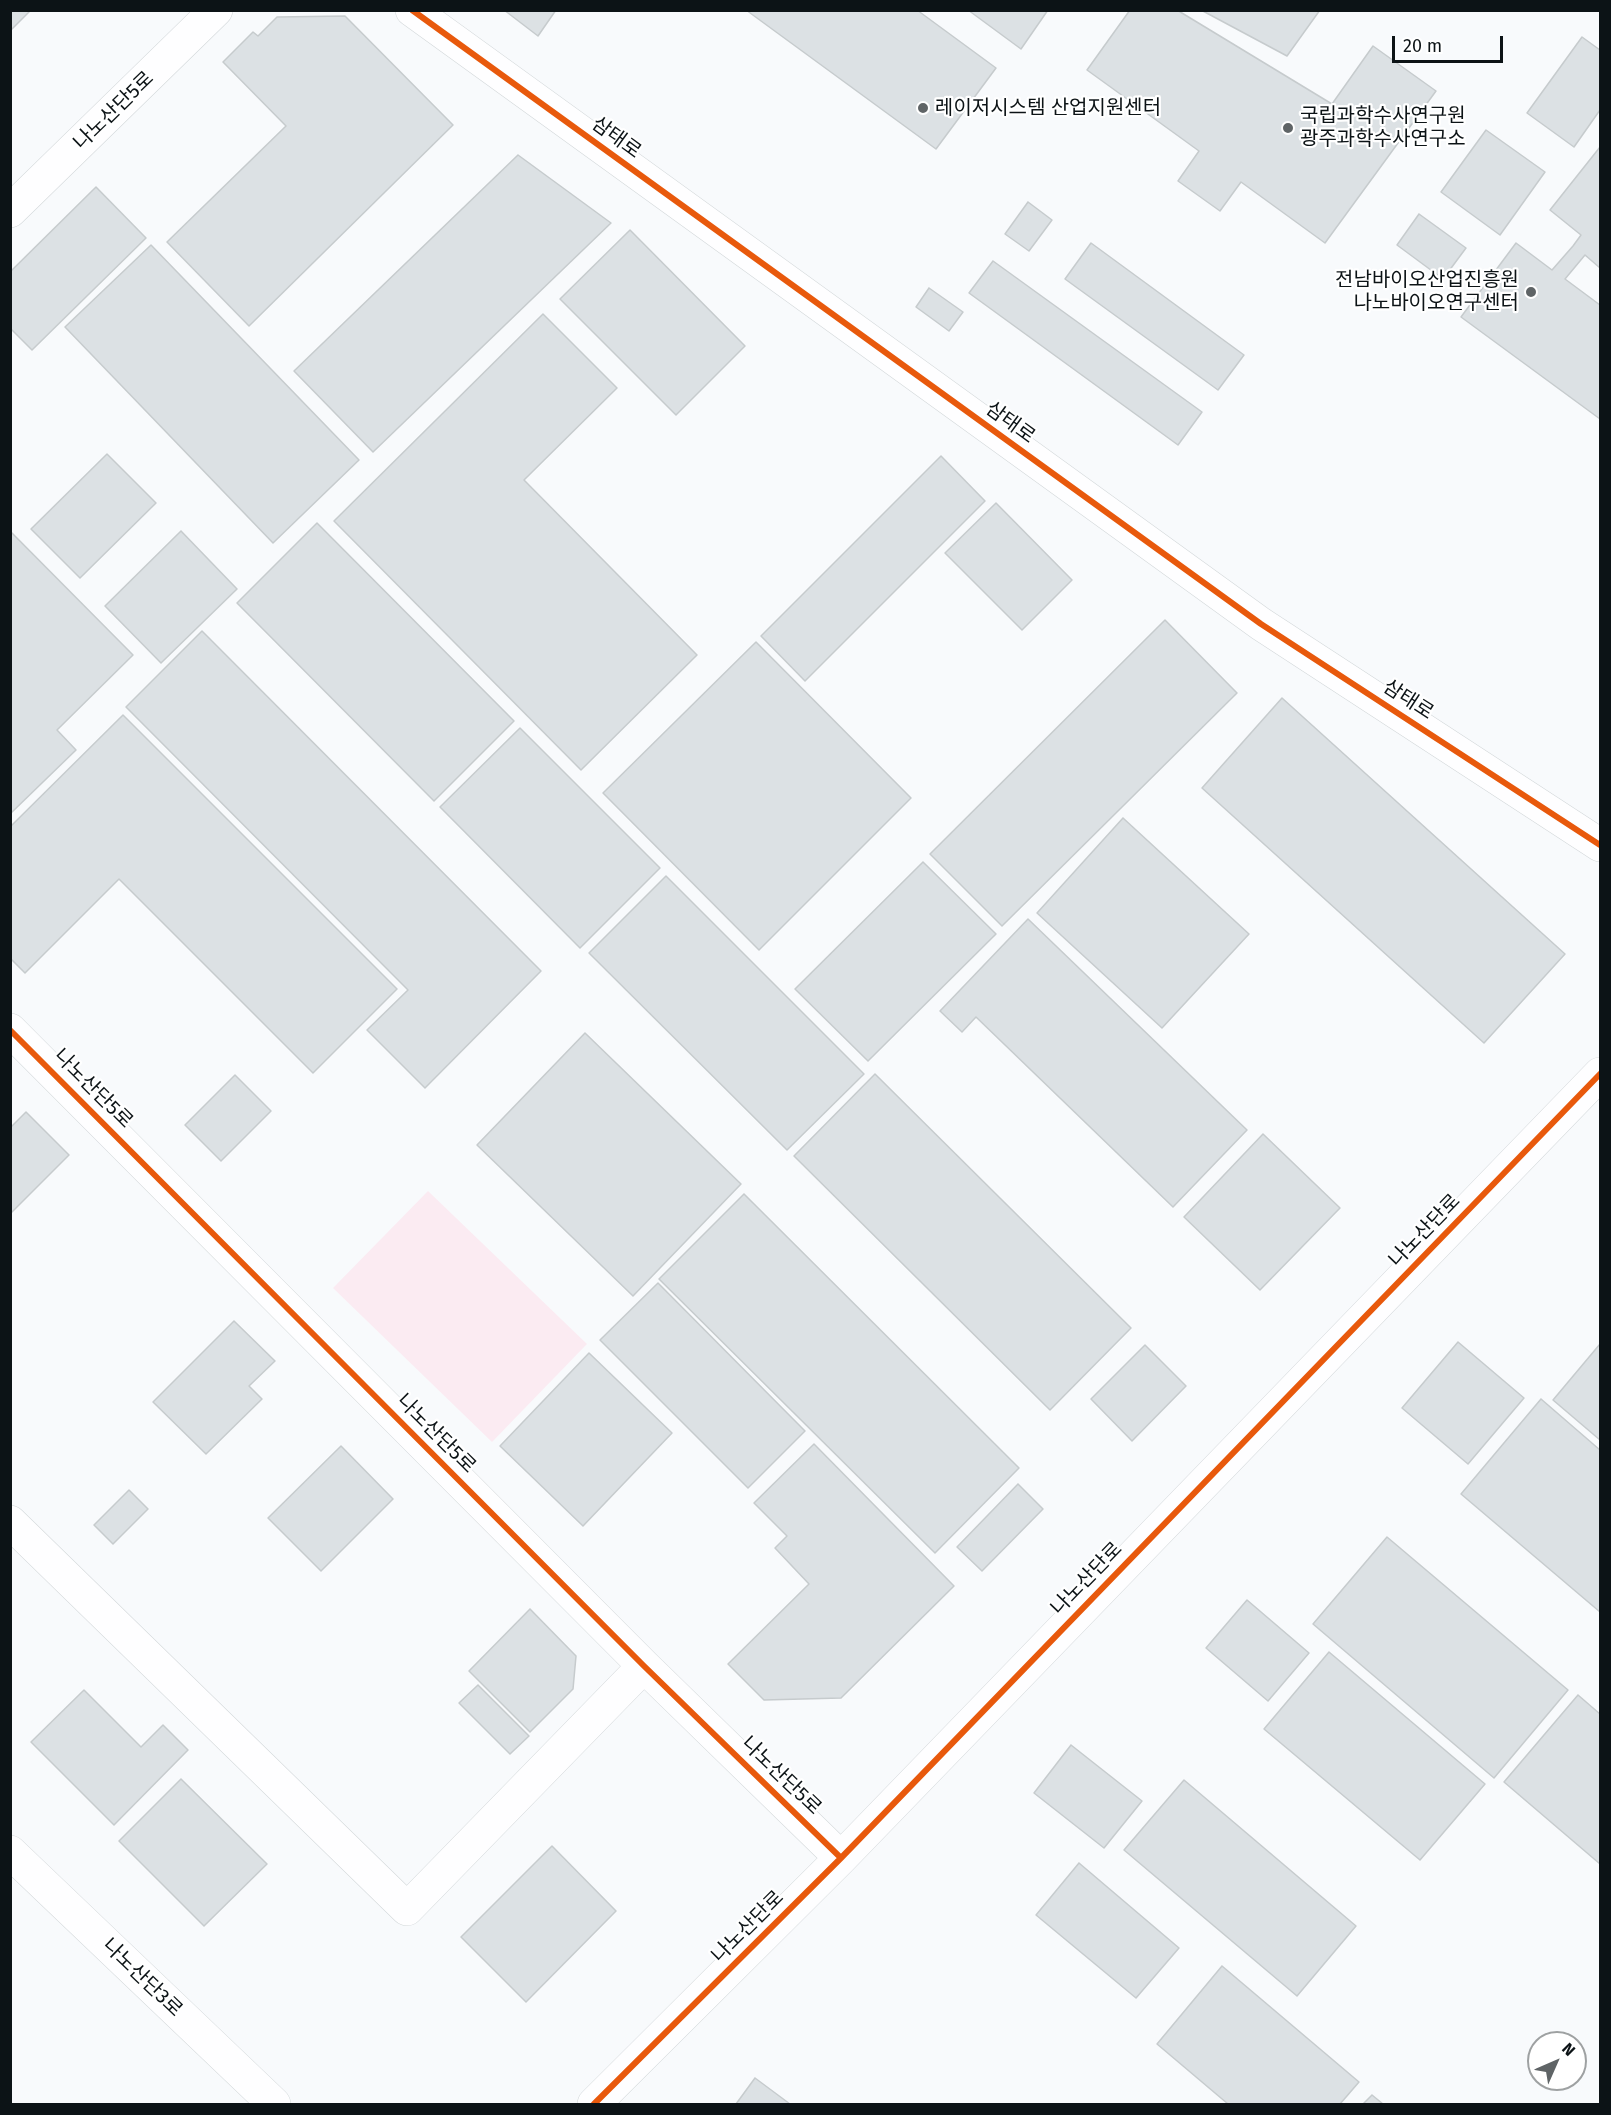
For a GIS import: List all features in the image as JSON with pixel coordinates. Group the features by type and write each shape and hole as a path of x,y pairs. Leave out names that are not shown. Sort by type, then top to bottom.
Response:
{"street":[{"name":"나노산단5로","path":"10,211 216,10"},
{"name":"삼태로","path":"412,10 1261,624 1600,844"},
{"name":"나노산단5로","path":"10,1030 644,1666 841,1858"},
{"name":"나노산단로","path":"594,2104 841,1858 1600,1074"},
{"path":"10,1522 407,1909 644,1666"},
{"name":"나노산단3로","path":"10,1852 274,2104"}],"shaded area":[{"path":"428,1191 587,1344 492,1442 333,1288"}],"building":[{"path":"10,10 31,10 10,31"},
{"path":"504,10 556,10 538,36"},
{"name":"레이저시스템 산업지원센터","path":"746,10 917,10 996,68 936,149"},
{"path":"968,10 1048,10 1021,49"},
{"name":"국립과학수사연구원 광주과학수사연구소","path":"1130,10 1177,10 1332,104 1373,46 1436,91 1325,243 1241,182 1220,211 1178,181 1199,151 1087,70"},
{"path":"1201,10 1320,10 1287,56"},
{"path":"345,16 453,125 249,326 167,242 286,126 223,62 253,32 258,36 277,17"},
{"path":"1582,37 1600,50 1600,110 1574,147 1527,113"},
{"name":"전남바이오산업진흥원 나노바이오연구센터","path":"1486,130 1545,172 1500,235 1441,192"},
{"name":"전남바이오산업진흥원 나노바이오연구센터","path":"1600,147 1600,268 1585,255 1565,279 1600,305 1600,419 1461,317 1516,243 1552,270 1573,246 1581,235 1550,210"},
{"path":"518,155 611,223 373,452 294,371"},
{"path":"96,187 146,238 32,350 10,328 10,272"},
{"path":"1028,202 1052,220 1029,251 1005,234"},
{"path":"1419,214 1466,248 1443,279 1397,245"},
{"path":"630,230 745,346 676,415 560,299"},
{"path":"1091,243 1244,355 1218,390 1065,279"},
{"path":"151,245 359,460 273,543 65,327"},
{"path":"993,261 1202,412 1178,445 969,293"},
{"path":"929,288 963,312 949,331 916,307"},
{"path":"543,314 617,388 524,480 697,655 581,770 334,521"},
{"path":"107,454 156,503 80,578 31,529"},
{"path":"941,456 985,501 805,681 761,636"},
{"path":"996,503 1072,580 1022,630 945,553"},
{"path":"317,523 514,721 434,801 237,603"},
{"path":"10,531 133,655 57,730 76,750 10,814"},
{"path":"181,531 237,589 161,663 105,606"},
{"path":"1165,620 1237,693 1002,926 930,854"},
{"path":"202,631 541,971 425,1088 367,1030 408,990 126,707"},
{"path":"756,642 911,798 759,950 603,793"},
{"path":"1282,698 1565,954 1484,1043 1202,788"},
{"path":"123,715 397,989 313,1073 119,879 25,973 10,958 10,827"},
{"path":"520,728 660,868 580,948 440,807"},
{"path":"1123,818 1249,934 1162,1028 1037,913"},
{"path":"923,862 996,934 868,1061 795,989"},
{"path":"666,876 864,1074 787,1150 589,953"},
{"path":"1028,919 1247,1130 1173,1207 976,1017 962,1032 940,1011"},
{"path":"585,1033 741,1184 633,1296 477,1145"},
{"path":"875,1074 1131,1328 1050,1410 794,1156"},
{"path":"235,1075 271,1111 221,1161 185,1125"},
{"path":"26,1112 69,1155 10,1214 10,1128"},
{"path":"1263,1134 1340,1208 1260,1290 1184,1217"},
{"path":"744,1194 1019,1468 935,1553 659,1279"},
{"path":"658,1283 805,1431 748,1488 600,1340"},
{"path":"234,1321 275,1361 249,1386 262,1399 206,1454 153,1402"},
{"path":"1458,1342 1524,1398 1468,1464 1402,1408"},
{"path":"1600,1344 1600,1440 1553,1400"},
{"path":"1145,1345 1186,1386 1132,1441 1091,1399"},
{"path":"589,1353 672,1433 583,1526 500,1446"},
{"path":"1541,1399 1600,1450 1600,1612 1461,1494"},
{"path":"814,1444 954,1586 841,1698 764,1700 728,1664 809,1584 775,1548 787,1536 754,1503"},
{"path":"341,1446 393,1499 321,1571 268,1518"},
{"path":"1018,1484 1043,1509 982,1571 957,1547"},
{"path":"129,1490 148,1509 113,1544 94,1525"},
{"path":"1387,1537 1568,1690 1494,1778 1313,1624"},
{"path":"1247,1600 1309,1653 1268,1701 1206,1648"},
{"path":"530,1609 576,1656 573,1689 530,1732 469,1671"},
{"path":"1329,1652 1485,1784 1420,1860 1264,1729"},
{"path":"478,1685 529,1736 510,1754 459,1703"},
{"path":"84,1690 141,1747 163,1725 188,1750 114,1825 31,1742"},
{"path":"1578,1695 1600,1714 1600,1864 1504,1782"},
{"path":"1071,1745 1142,1801 1104,1848 1034,1793"},
{"path":"181,1779 267,1864 204,1926 119,1841"},
{"path":"1184,1780 1356,1926 1297,1996 1124,1850"},
{"path":"552,1846 616,1911 526,2002 461,1937"},
{"path":"1079,1863 1179,1948 1136,1998 1036,1915"},
{"path":"1222,1966 1359,2082 1340,2104 1228,2104 1157,2044"},
{"path":"755,2078 790,2104 736,2104"},
{"path":"1372,2095 1383,2104 1363,2104"}],"cycle path":[{"path":"412,10 1261,624 1600,845"},
{"path":"10,1030 644,1666 841,1858"},
{"path":"594,2104 841,1858 1600,1074"}],"place":[{"name":"레이저시스템 산업지원센터","path":"923,108"},
{"name":"국립과학수사연구원 광주과학수사연구소","path":"1288,128"},
{"name":"전남바이오산업진흥원 나노바이오연구센터","path":"1531,292"}]}
